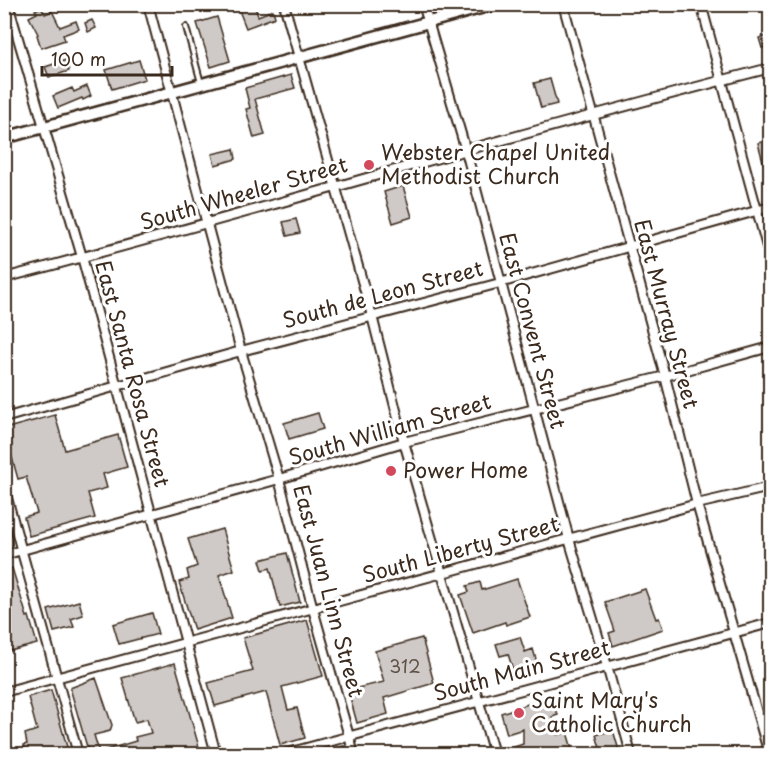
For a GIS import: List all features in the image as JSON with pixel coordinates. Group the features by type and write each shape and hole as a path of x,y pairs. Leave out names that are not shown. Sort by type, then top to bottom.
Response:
{"street":[{"name":"East Santa Rosa Street","path":"8,4 82,257 216,754"},
{"name":"East Juan Linn Street","path":"148,4 241,351 279,479 354,754"},
{"path":"284,4 372,316 404,442 494,754"},
{"name":"East Convent Street","path":"423,4 466,151 569,539 631,754"},
{"path":"4,138 495,4"},
{"name":"East Murray Street","path":"563,4 665,376 697,504 769,754"},
{"path":"701,4 771,258"},
{"name":"South Wheeler Street","path":"4,278 771,68"},
{"name":"South de Leon Street","path":"4,418 771,207"},
{"name":"South William Street","path":"4,555 404,442 771,347"},
{"path":"4,487 78,754"},
{"name":"South Liberty Street","path":"4,692 697,504 771,487"},
{"name":"South Main Street","path":"284,754 771,623"}],"lane":[{"path":"186,27 202,84"}],"building":[{"path":"254,4 258,16 273,10 275,17 246,28 238,8"},
{"path":"41,7 45,14 52,11 60,27 76,21 79,29 63,35 65,40 41,48 38,34 29,17 37,13 35,10"},
{"path":"217,17 230,61 211,67 197,23"},
{"path":"92,20 96,28 88,32 85,23"},
{"path":"771,35 771,46 762,48 759,38"},
{"path":"66,60 69,71 49,77 45,67"},
{"path":"139,60 145,79 112,89 106,70"},
{"path":"291,75 295,88 255,99 265,135 254,138 246,109 250,108 245,88"},
{"path":"550,79 557,104 541,108 534,83"},
{"path":"87,86 91,96 58,108 53,96 72,88 74,92"},
{"path":"771,139 771,180 768,180 758,143"},
{"path":"234,149 236,159 215,165 212,154"},
{"path":"403,186 412,217 393,223 384,192"},
{"path":"296,219 300,233 287,236 283,222"},
{"path":"318,413 323,429 289,439 284,423"},
{"path":"55,415 65,450 118,435 127,467 103,474 107,488 88,493 95,518 29,536 24,517 37,513 26,477 18,479 4,429"},
{"path":"222,529 234,570 219,575 232,618 194,630 179,582 189,579 187,570 197,566 188,539"},
{"path":"287,553 300,602 280,607 270,568 263,570 260,560"},
{"path":"12,568 37,644 10,651 8,643 4,644 4,570"},
{"path":"517,579 530,617 506,625 505,622 473,633 460,595 469,592 467,586 480,582 482,590"},
{"path":"645,589 656,619 659,618 663,629 613,646 609,633 615,631 605,602"},
{"path":"79,601 83,615 71,619 74,627 54,632 48,610"},
{"path":"152,613 158,634 119,644 113,624"},
{"path":"307,620 323,676 282,687 288,710 297,708 305,738 280,745 266,692 215,706 208,683 253,671 243,638"},
{"path":"520,637 525,652 533,649 537,663 513,670 508,654 500,656 496,644"},
{"path":"422,638 434,683 384,698 388,714 357,723 348,690 384,682 375,651"},
{"path":"175,663 201,754 89,754 70,688 96,678 112,725 110,731 94,735 99,752 136,741 135,737 151,733 147,719 135,722 122,678"},
{"path":"51,690 69,754 27,754 24,745 27,744 25,734 37,730 28,697"},
{"path":"546,698 549,706 554,704 558,715 552,717 558,735 567,732 572,749 556,754 500,754 500,752 523,744 523,729 507,734 501,713"},
{"path":"613,730 620,754 602,754 596,735"},
{"path":"344,746 347,754 321,754 321,753"}],"place":[{"name":"Webster Chapel United Methodist Church","path":"369,165"},
{"name":"Power Home","path":"391,471"},
{"name":"Saint Mary's Catholic Church","path":"519,713"}]}
